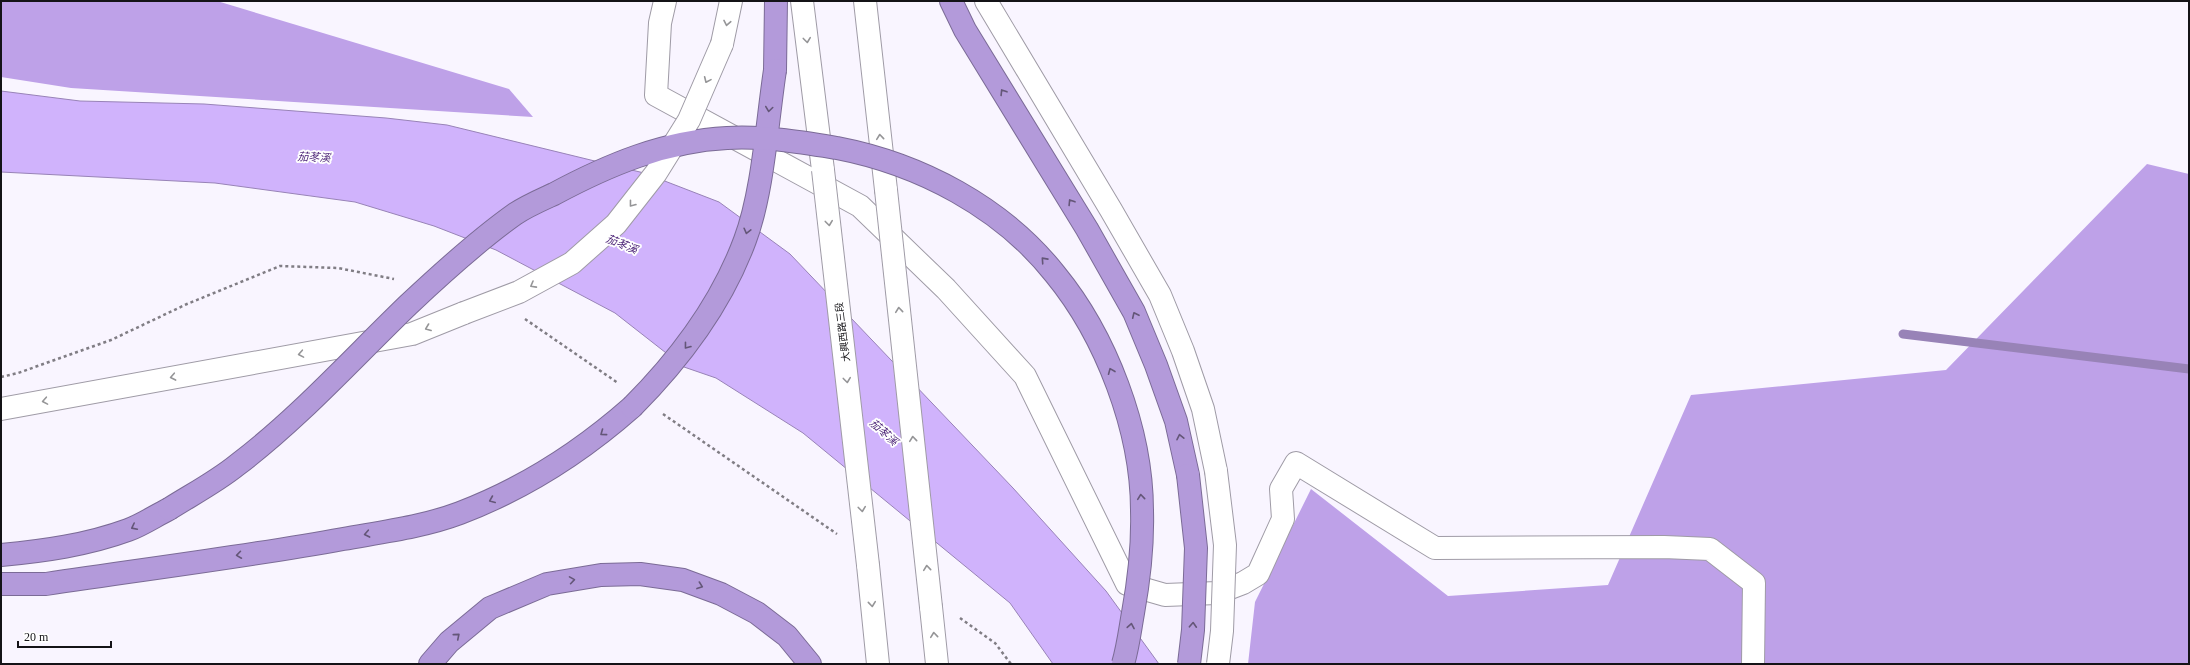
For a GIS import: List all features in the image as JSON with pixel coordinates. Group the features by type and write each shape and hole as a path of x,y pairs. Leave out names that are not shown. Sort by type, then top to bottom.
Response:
{"highway":[{"path":"1,584 46,584 316,544 417,525 458,514 507,493 562,461 608,429 663,376 692,341 721,292 745,240 757,193 775,70 776,1"},
{"path":"951,1 965,30 1087,229 1134,312 1156,365 1176,421 1188,475 1196,548 1193,630 1189,664"},
{"path":"1,555 39,552 87,542 128,530 169,509 241,462 296,415 446,270 517,213 584,178 631,157 685,144 726,138 784,139 853,151 904,167 948,186 998,218 1043,258 1072,295 1098,340 1121,396 1136,450 1143,509 1139,575 1123,664"},
{"path":"430,664 449,642 490,608 547,584 601,575 640,574 683,580 722,594 757,613 787,636 810,664"}],"street":[{"path":"665,1 660,23 656,95 860,206 946,289 1025,376 1127,584 1165,595 1217,593 1243,583 1258,574 1282,519 1281,489 1296,463 1435,548 1664,547 1710,549 1754,583 1753,664"},
{"path":"1,409 412,334 519,292 572,263 616,224 656,173 689,120 722,44 731,1"},
{"name":"大興西路三段","path":"802,1 823,170 878,664"},
{"path":"865,1 937,664"},
{"path":"986,1 1160,295 1183,351 1203,409 1216,472 1225,544 1222,631 1218,664"}],"path":[{"path":"1,376 18,373 111,340 187,304 280,266 338,268 399,280"},
{"path":"521,317 620,384"},
{"path":"659,411 843,538"},
{"path":"955,615 995,643 1011,664"}],"shaded area":[{"path":"1,1 217,1 509,89 533,117 71,88 1,77"},
{"path":"2147,164 2189,174 2189,664 1248,664 1255,602 1311,489 1448,596 1608,585 1691,395 1946,370"}],"water":[{"name":"茄苳溪","path":"1,91 80,101 204,104 386,118 447,125 644,173 719,202 790,254 1013,488 1106,591 1159,664 1053,664 1010,603 803,433 716,378 684,367 615,313 496,250 434,226 355,202 215,183 1,172"}],"waterway":[{"path":"1903,334 2189,369"}]}
